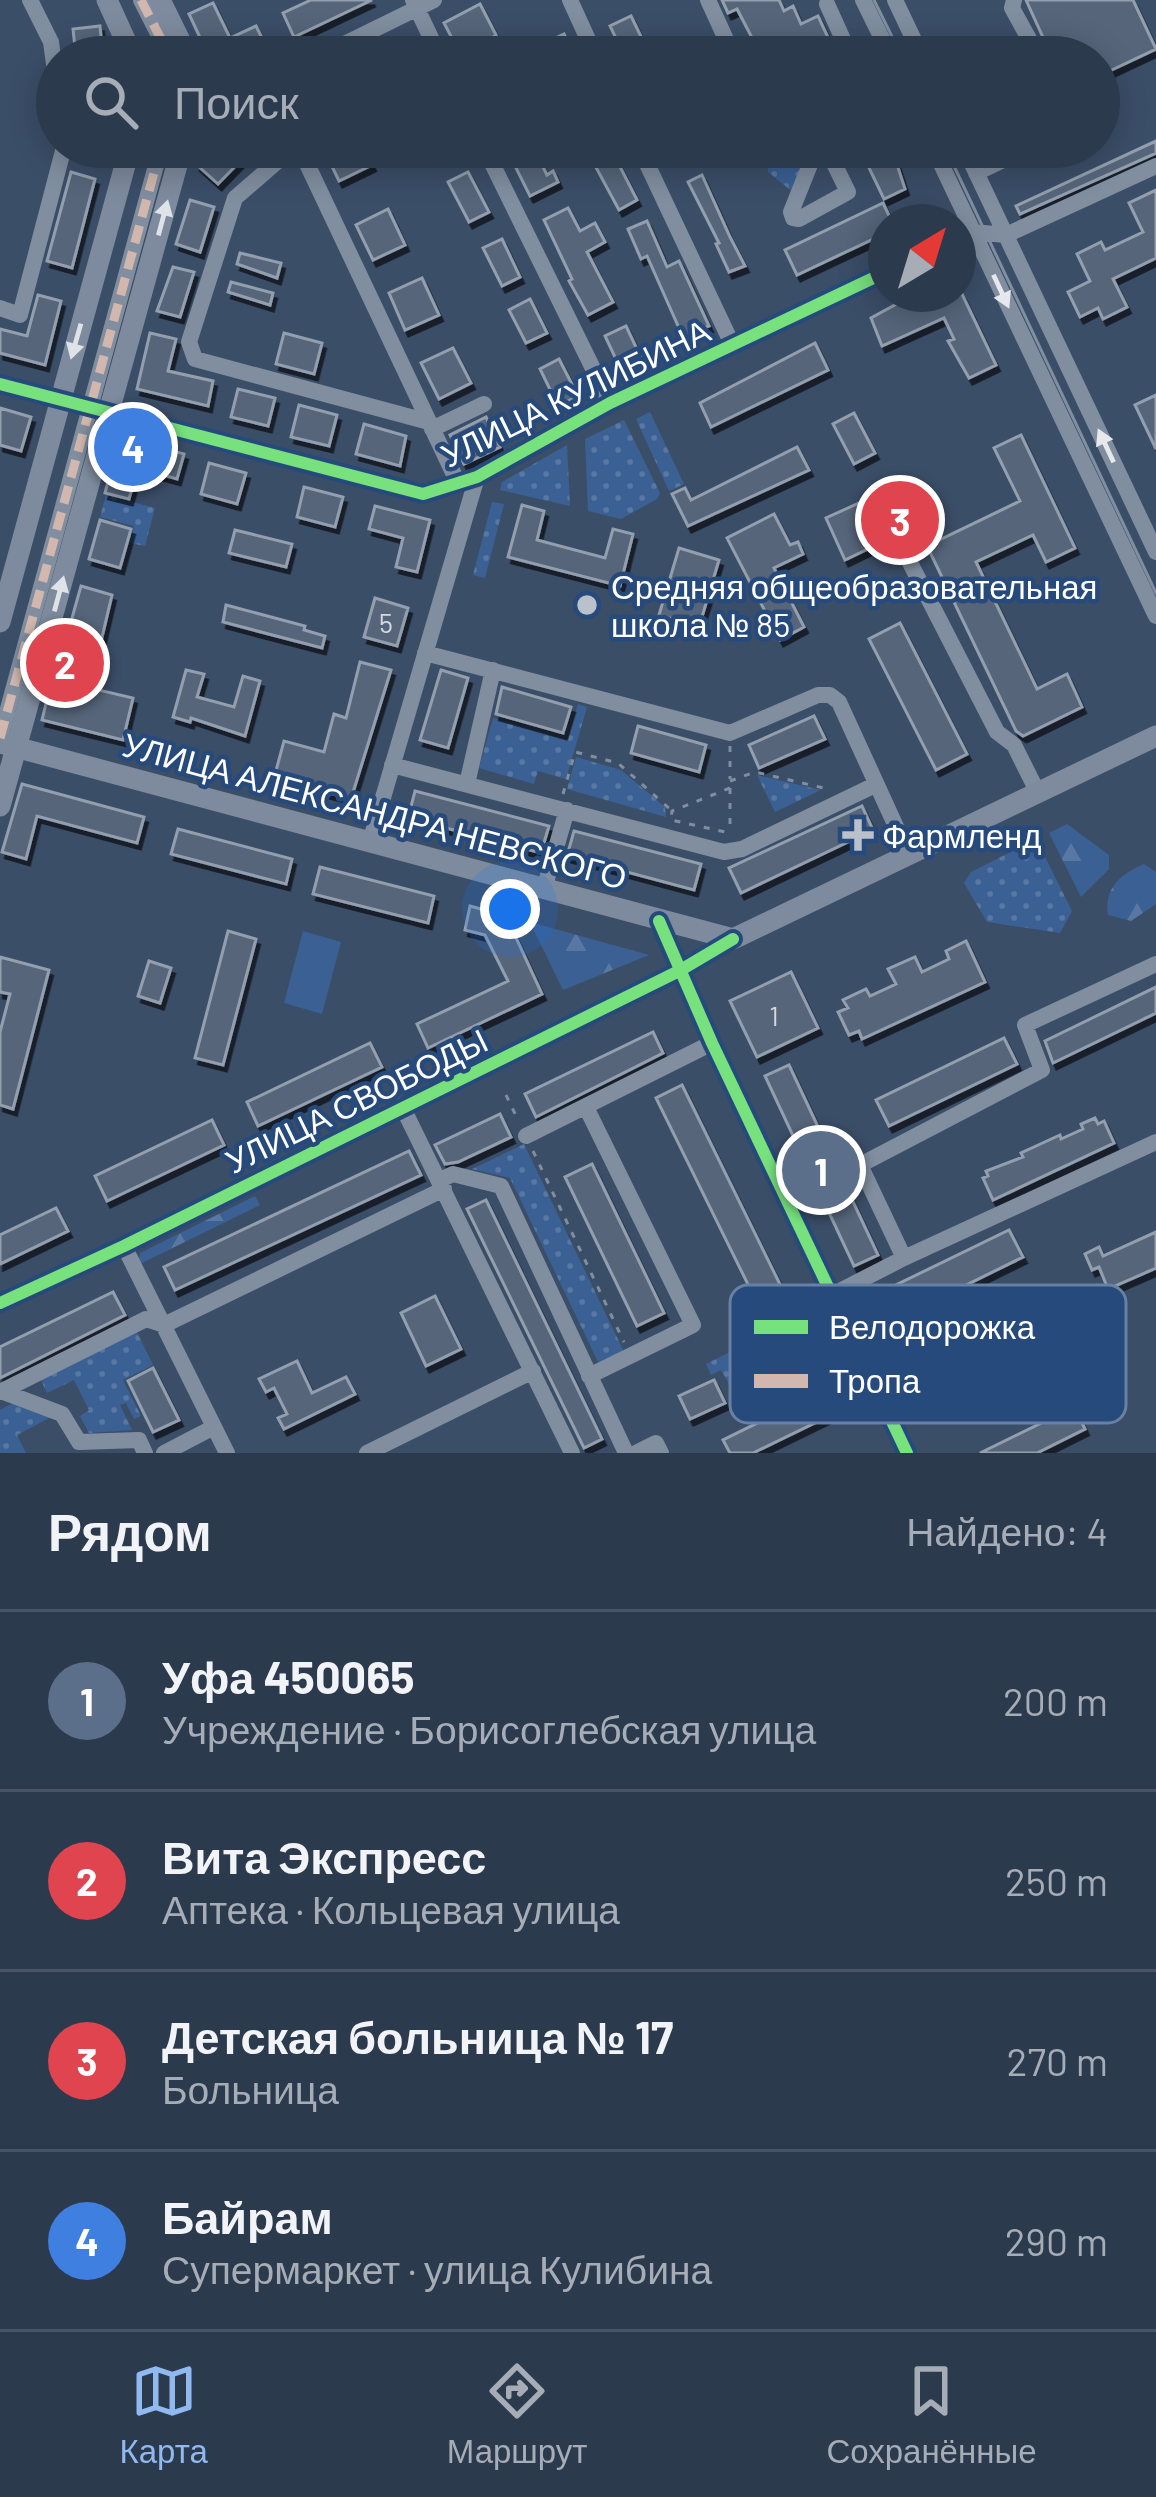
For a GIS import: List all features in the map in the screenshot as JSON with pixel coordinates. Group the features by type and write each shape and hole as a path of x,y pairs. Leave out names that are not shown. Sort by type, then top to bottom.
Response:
{"main road":[{"path":"107,0 123,36"},
{"path":"160,0 178,36"},
{"path":"0,622 124,168"},
{"path":"0,806 5,742 98,409 175,168"},
{"name":"УЛИЦА СВОБОДЫ","path":"733,939 1156,736"},
{"name":"УЛИЦА АЛЕКСАНДРА НЕВСКОГО","path":"5,742 733,939"}],"street":[{"path":"30,0 48,36"},
{"path":"140,0 159,36"},
{"path":"356,36 415,4 434,0"},
{"path":"569,0 586,36"},
{"path":"708,0 724,36"},
{"path":"863,0 881,36"},
{"path":"895,0 912,36"},
{"path":"1014,0 1012,8 1027,36"},
{"path":"415,4 430,36"},
{"path":"825,5 840,36"},
{"path":"976,236 1006,235 1156,166"},
{"path":"0,308 20,314 58,168"},
{"path":"98,409 156,168"},
{"path":"271,168 235,198 189,342 195,359 431,426 484,404"},
{"path":"306,168 458,483"},
{"path":"494,168 610,403"},
{"path":"649,168 732,344"},
{"path":"809,168 791,212 793,218 848,192 836,168"},
{"path":"941,168 953,204"},
{"path":"974,168 1156,552"},
{"path":"976,172 985,168"},
{"path":"976,258 1156,616"},
{"name":"УЛИЦА КУЛИБИНА","path":"0,384 423,494 477,477 610,403 868,280"},
{"path":"370,842 477,477"},
{"path":"904,550 997,732 1014,746 1038,793"},
{"path":"424,652 730,733 818,695 830,695 839,702 909,855"},
{"path":"467,784 493,670"},
{"path":"392,765 734,852 875,785"},
{"path":"544,889 563,809"},
{"path":"659,921 827,1285"},
{"name":"УЛИЦА СВОБОДЫ","path":"0,1304 680,971 733,939"},
{"path":"904,1258 860,1165 1042,1070 1025,1025 1156,964"},
{"path":"526,1136 712,1043"},
{"path":"402,1106 572,1453"},
{"path":"586,1107 693,1324 590,1376"},
{"path":"851,1285 1156,1142"},
{"path":"1,1391 146,1319 164,1325 442,1185 453,1174 501,1186 626,1453"},
{"path":"124,1246 227,1453"},
{"path":"368,1453 392,1448 533,1371"},
{"path":"1,1391 62,1414 79,1442 139,1440 145,1453"},
{"path":"893,1423 907,1453"},
{"path":"164,1453 214,1427"},
{"path":"636,1453 656,1443 661,1453"}],"path":[{"path":"672,811 671,820 730,833 730,733"},
{"path":"563,809 575,752 618,763 672,811"},
{"path":"730,781 755,772 853,796"},
{"path":"672,811 730,788"},
{"path":"506,1095 630,1355"}],"green space":[{"path":"768,168 804,168 794,193"},
{"path":"650,412 684,484 669,491 636,419"},
{"path":"624,420 660,493 621,519 588,511 585,439"},
{"path":"567,445 570,506 500,490 502,482"},
{"path":"106,495 155,508 145,546 130,543 134,526 100,517"},
{"path":"492,502 504,504 485,578 473,575"},
{"path":"578,704 587,707 566,779 538,771 534,784 479,768 493,718 568,740"},
{"path":"576,757 621,770 665,807 666,817 567,789"},
{"path":"757,775 821,790 775,812"},
{"path":"1067,824 1109,855 1109,869 1081,897 1049,833"},
{"path":"1036,839 1072,911 1060,933 987,922 964,883 971,872"},
{"path":"1144,864 1156,872 1156,904 1131,921 1108,915 1116,883"},
{"path":"530,922 649,955 563,990"},
{"path":"303,931 341,942 322,1014 284,1003"},
{"path":"524,1144 624,1352 599,1364 510,1178 472,1169"},
{"path":"255,1196 260,1205 138,1265 140,1253"},
{"path":"136,1330 153,1365 123,1380 141,1416 134,1419 126,1403 120,1405 132,1430 89,1433 80,1416 89,1410 74,1380 47,1393 40,1378"},
{"path":"730,1352 730,1386 721,1370 711,1375 706,1364"},
{"path":"13,1403 53,1416 17,1435 26,1453 0,1453 0,1410"}],"building":[{"path":"311,0 372,0 296,36 283,13"},
{"path":"722,0 779,0 784,11 793,6 801,24 818,16 827,36 751,36 737,9 728,13"},
{"path":"1026,0 1133,0 1156,49 1120,66 1120,36 1042,36"},
{"path":"213,3 229,36 199,36 189,14"},
{"path":"480,4 496,35 451,36 444,23"},
{"path":"631,16 641,36 615,36 610,26"},
{"path":"100,26 101,36 74,36 73,29"},
{"path":"256,26 261,36 234,36"},
{"path":"1156,141 1156,153 1020,214 1016,206 1098,168 1120,168 1120,158"},
{"path":"200,168 234,168 218,184"},
{"path":"333,168 366,168 339,181"},
{"path":"516,168 544,168 547,175 553,171 558,182 530,196"},
{"path":"596,168 621,168 637,200 619,210"},
{"path":"869,168 898,168 905,189 884,199"},
{"path":"71,172 95,179 72,268 47,261"},
{"path":"468,172 489,212 469,222 448,182"},
{"path":"702,175 745,266 729,272 688,182"},
{"path":"1156,190 1156,258 1113,279 1127,307 1103,319 1098,308 1080,317 1068,292 1090,281 1077,254 1101,242 1105,250 1143,232 1129,203"},
{"path":"190,200 214,207 200,252 176,244"},
{"path":"568,208 580,231 595,223 605,242 587,252 613,302 588,315 544,220"},
{"path":"388,209 405,245 373,260 356,225"},
{"path":"868,210 868,241 797,275 785,250"},
{"path":"647,221 667,267 679,261 709,326 683,337 647,256 641,259 628,229"},
{"path":"502,239 520,277 502,286 483,248"},
{"path":"240,253 281,263 277,278 237,264"},
{"path":"173,267 194,272 180,317 157,311"},
{"path":"422,278 439,315 405,330 389,293"},
{"path":"231,282 273,293 270,305 228,292"},
{"path":"38,295 61,301 45,365 0,353 0,329 27,336"},
{"path":"530,299 547,333 526,343 509,310"},
{"path":"882,312 971,312 996,365 969,378 948,341 954,339 944,318 882,346 871,318"},
{"path":"626,326 643,362 622,372 605,336"},
{"path":"150,333 176,339 168,371 213,381 208,406 137,389"},
{"path":"284,333 322,343 314,374 276,364"},
{"path":"815,343 828,370 711,427 700,403"},
{"path":"453,348 471,383 439,399 421,363"},
{"path":"559,359 578,396 558,406 540,369"},
{"path":"238,389 275,398 268,426 231,417"},
{"path":"1156,395 1156,449 1135,405"},
{"path":"299,405 337,415 329,446 291,437"},
{"path":"0,408 31,417 21,451 0,445"},
{"path":"854,413 875,453 854,464 833,424"},
{"path":"486,417 500,447 464,464 450,435"},
{"path":"364,424 406,436 400,466 356,454"},
{"path":"1021,435 1075,548 1046,562 1033,535 976,562 1037,689 1067,674 1082,707 1023,736 1016,731 927,546 1020,501 994,448"},
{"path":"120,436 184,454 177,479 138,468 129,499 105,493"},
{"path":"797,447 809,470 688,526 672,494 685,488 691,500"},
{"path":"209,463 246,473 237,504 201,494"},
{"path":"304,487 343,497 335,527 297,517"},
{"path":"859,503 878,544 845,560 826,518"},
{"path":"522,505 544,511 537,540 605,558 613,529 633,534 620,586 508,557"},
{"path":"375,506 430,520 417,572 396,567 403,538 369,529"},
{"path":"774,514 790,545 798,542 803,554 774,568 804,627 780,640 727,538"},
{"path":"100,520 131,529 120,568 89,559"},
{"path":"235,530 292,544 286,567 229,553"},
{"path":"679,548 719,560 699,627 659,615"},
{"path":"81,586 112,595 90,688 133,698 123,740 42,720"},
{"path":"375,598 408,608 397,646 364,637"},
{"path":"226,605 305,626 304,630 325,636 322,648 223,622"},
{"path":"900,623 967,754 936,770 869,639"},
{"path":"360,662 391,670 351,799 274,778 284,741 324,752 334,714 346,718"},
{"path":"186,670 204,674 197,697 234,707 243,676 260,681 245,736 191,718 190,722 173,717"},
{"path":"441,670 468,678 448,748 420,740"},
{"path":"502,687 571,707 563,733 496,714"},
{"path":"814,716 825,739 759,768 749,745"},
{"path":"638,726 706,745 699,772 631,753"},
{"path":"22,784 144,817 137,843 37,816 26,859 2,852"},
{"path":"415,791 549,826 541,853 408,818"},
{"path":"862,806 873,830 741,893 729,868"},
{"path":"178,829 292,859 286,884 171,854"},
{"path":"574,831 701,864 694,890 567,856"},
{"path":"320,867 434,896 428,923 313,894"},
{"path":"470,906 506,916 542,994 428,1048 417,1024 508,981 485,935 465,930"},
{"path":"228,931 256,939 223,1065 195,1058"},
{"path":"966,941 985,982 862,1039 859,1031 849,1035 838,1012 848,1008 843,1000 866,989 870,996 896,984 888,969 915,957 922,972 949,959 946,951"},
{"path":"0,957 49,970 13,1109 0,1105 0,1032 10,994 0,992"},
{"path":"149,961 171,968 160,1003 138,996"},
{"path":"791,972 818,1028 757,1057 730,1001"},
{"path":"1156,987 1156,1013 1053,1063 1045,1041"},
{"path":"653,1032 663,1053 536,1117 525,1094"},
{"path":"1004,1038 1017,1064 889,1126 876,1100"},
{"path":"370,1043 382,1067 258,1126 247,1102"},
{"path":"789,1065 878,1255 854,1266 765,1076"},
{"path":"682,1085 780,1285 748,1285 656,1098"},
{"path":"500,1114 511,1137 445,1164 435,1145"},
{"path":"1095,1118 1098,1124 1104,1121 1114,1143 993,1200 983,1178 988,1176 986,1171 1060,1135 1061,1139 1083,1129 1081,1124"},
{"path":"212,1120 224,1145 107,1201 95,1176"},
{"path":"409,1151 421,1175 175,1290 164,1267"},
{"path":"592,1164 664,1313 637,1326 565,1177"},
{"path":"486,1200 602,1439 584,1448 467,1209"},
{"path":"56,1208 68,1231 0,1264 0,1235"},
{"path":"1009,1230 1023,1257 966,1285 896,1285"},
{"path":"1156,1232 1156,1268 1106,1285 1099,1267 1092,1270 1085,1254 1099,1247 1103,1256"},
{"path":"113,1292 125,1315 0,1378 0,1347"},
{"path":"435,1296 461,1349 426,1366 401,1313"},
{"path":"297,1361 312,1393 346,1377 355,1394 284,1429 278,1418 287,1414 274,1388 266,1392 259,1379"},
{"path":"153,1368 179,1420 153,1432 128,1381"},
{"path":"714,1380 725,1403 690,1419 679,1396"},
{"path":"757,1423 815,1423 753,1453 730,1453 723,1440"},
{"path":"1041,1423 1082,1423 1085,1429 1037,1453 980,1453"}],"tram line":[{"path":"874,0 892,36"},
{"path":"955,168 1156,593"}],"marked path":[{"path":"141,0 159,36"},
{"path":"0,738 155,168"}],"cycle path":[{"path":"0,384 423,494 477,477 610,403 868,281"},
{"path":"659,921 827,1285"},
{"path":"0,1303 679,971 733,939"},
{"path":"893,1423 907,1453"}],"place":[{"name":"Байрам","path":"133,447"},
{"name":"Детская больница № 17","path":"900,520"},
{"name":"Средняя общеобразовательная школа № 85","path":"587,605"},
{"name":"Вита Экспресс","path":"65,663"},
{"name":"Фармленд","path":"858,835"},
{"name":"Уфа 450065","path":"821,1170"}]}
